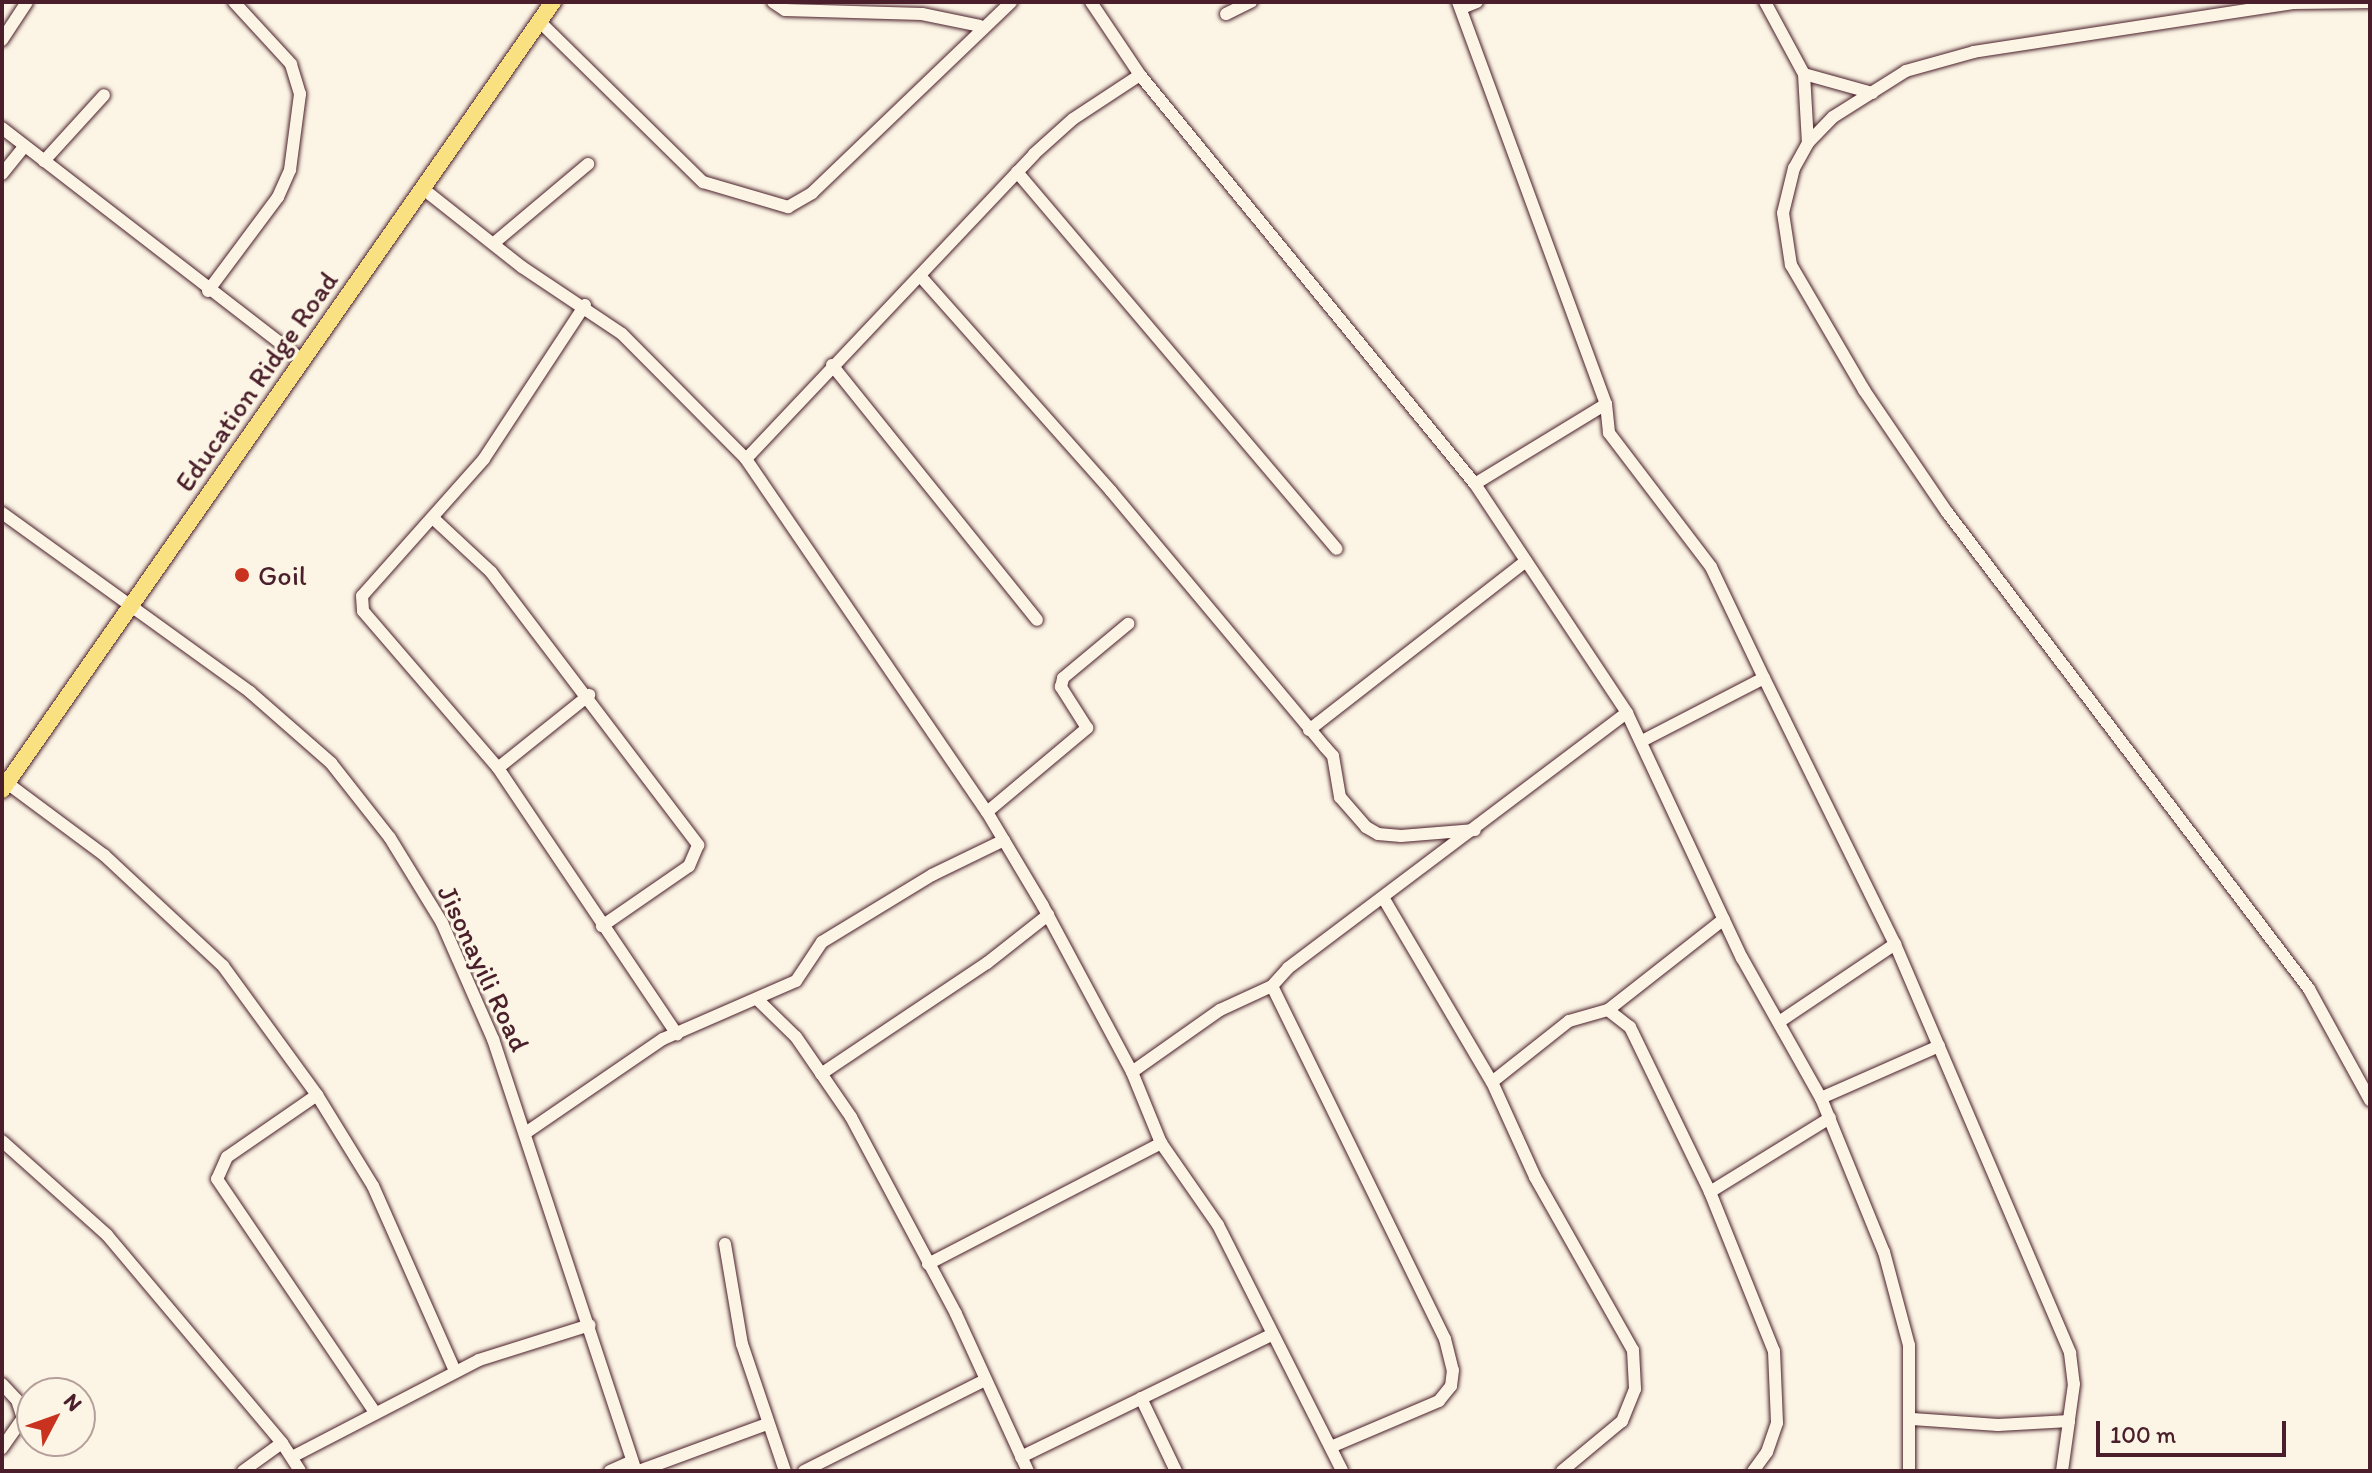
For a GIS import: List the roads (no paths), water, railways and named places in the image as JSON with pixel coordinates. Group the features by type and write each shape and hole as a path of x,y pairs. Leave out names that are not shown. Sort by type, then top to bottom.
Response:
{"main road":[{"name":"Education Ridge Road","path":"5,787 553,2"}],"street":[{"path":"2,40 27,2"},
{"path":"208,291 278,197 290,170 300,94 291,64 234,2"},
{"path":"773,2 785,10 922,14 980,26"},
{"path":"539,21 692,174 747,199 788,207 812,193 980,26 1011,2"},
{"path":"1091,2 1140,75 1475,484 1627,713 1724,919 1821,1098 1899,1295 1909,1345 1912,1419 1909,1471"},
{"path":"1226,14 1251,2"},
{"path":"1477,2 1460,5 1606,404 1609,433 1711,567 1895,944 2070,1353 2074,1384 2062,1471"},
{"path":"1765,2 1804,74 1808,143"},
{"path":"1776,2 1779,23"},
{"path":"2370,2 2293,3 1974,52 1906,71 1833,117 1808,143 1794,168 1783,213 1791,265 1864,390 1947,512 2309,989 2370,1100"},
{"path":"1804,74 1872,93"},
{"path":"746,459 832,365 922,278 1017,172 1073,119 1140,75"},
{"path":"44,161 104,95"},
{"path":"2,128 208,291 302,360"},
{"path":"2,174 25,146"},
{"path":"494,243 588,164"},
{"path":"1017,172 1337,549"},
{"path":"422,188 622,334 746,459 1004,840 1132,1072 1161,1143 1218,1225 1333,1446 1342,1471"},
{"path":"922,278 1111,491 1333,756 1340,797 1378,834 1475,830"},
{"path":"585,305 484,459 434,519 362,596 363,611 498,768 602,926 651,989 677,1034"},
{"path":"832,365 1037,620"},
{"path":"1475,484 1606,404"},
{"name":"Jisonayili Road","path":"2,513 250,692 331,763 390,838 442,923 527,1132 636,1468"},
{"path":"434,519 491,572 589,695 698,845 689,866 602,926"},
{"path":"1309,730 1526,561"},
{"path":"987,812 1087,728 1061,687 1063,678 1128,624"},
{"path":"1642,741 1764,678"},
{"path":"498,768 589,695"},
{"path":"1132,1072 1220,1010 1272,986 1288,968 1384,899 1627,713"},
{"path":"5,787 104,855 223,966 317,1095 373,1186 455,1371"},
{"path":"527,1132 677,1034 796,981 822,942 932,875 1004,840"},
{"path":"1384,899 1492,1082 1535,1177 1623,1326 1637,1369 1635,1389 1622,1421 1562,1471"},
{"path":"821,1074 987,963 1048,915"},
{"path":"1492,1082 1569,1021 1608,1010 1724,919"},
{"path":"1779,1022 1895,944"},
{"path":"1272,986 1445,1339 1453,1370 1451,1386 1439,1401 1333,1446"},
{"path":"757,999 796,1037 851,1117 928,1264 1028,1471"},
{"path":"1608,1010 1630,1027 1710,1192 1778,1372 1773,1439 1753,1471"},
{"path":"1821,1098 1939,1046"},
{"path":"317,1095 227,1157 217,1179 374,1411"},
{"path":"1710,1192 1830,1118"},
{"path":"2,1142 107,1235 282,1443 300,1471"},
{"path":"928,1264 1161,1143"},
{"path":"725,1244 742,1344 785,1471"},
{"path":"292,1457 374,1411 455,1371 590,1325"},
{"path":"1021,1457 1273,1334"},
{"path":"804,1471 985,1380"},
{"path":"2,1384 17,1400 23,1418 2,1448"},
{"path":"1141,1398 1176,1471"},
{"path":"1912,1419 1998,1425 2069,1421"},
{"path":"610,1471 636,1468 767,1424"},
{"path":"243,1471 282,1443"}],"place":[{"name":"Goil","path":"242,575"}]}
